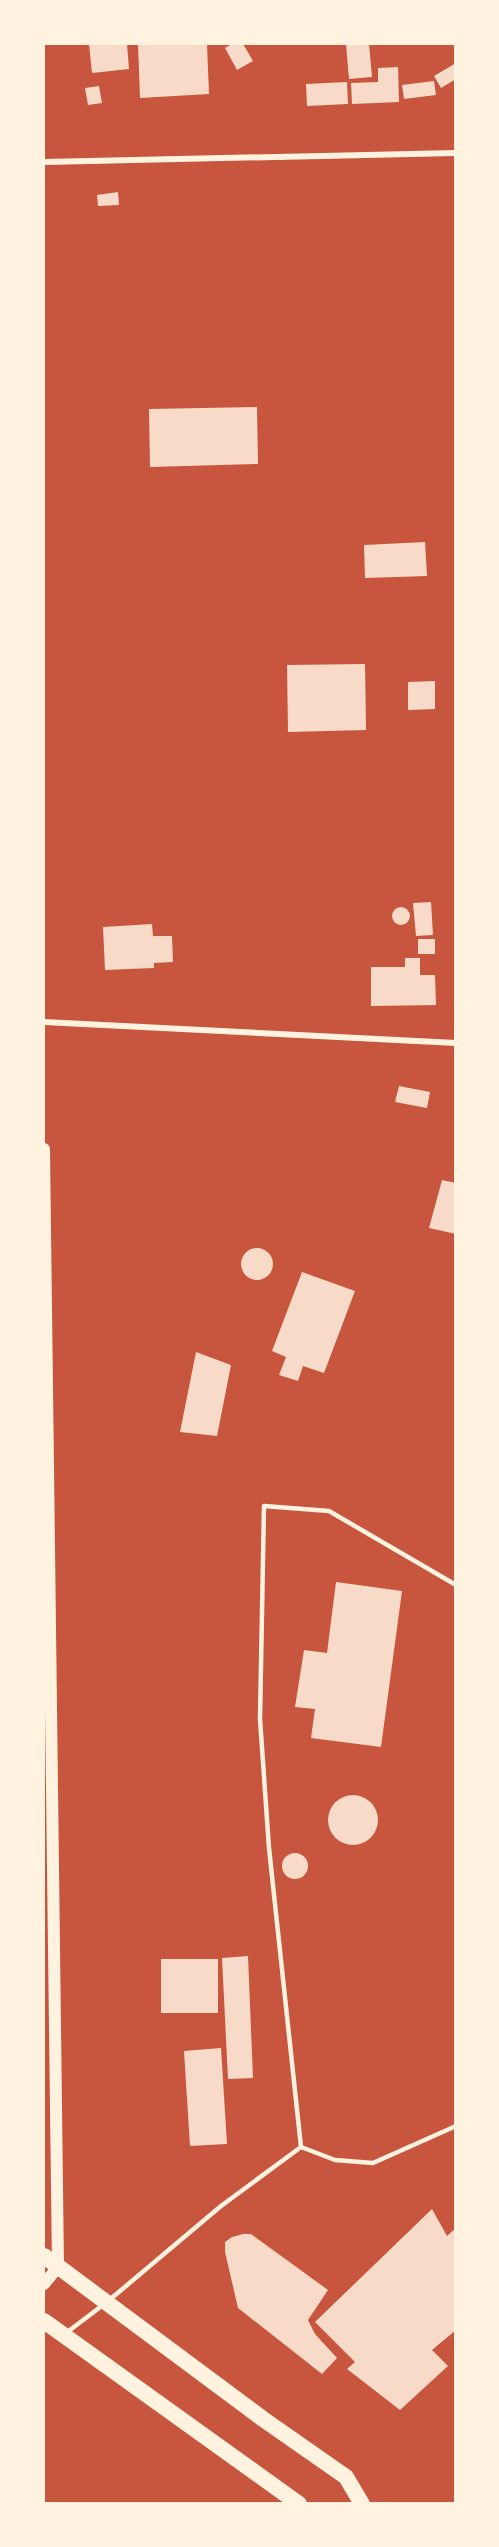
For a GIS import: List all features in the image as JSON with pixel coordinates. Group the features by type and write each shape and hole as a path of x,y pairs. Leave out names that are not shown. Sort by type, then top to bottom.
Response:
{"highway":[{"path":"44,2256 263,2419 346,2477 362,2504"},
{"path":"44,2321 299,2504"}],"main road":[{"path":"44,1149 58,2267 44,2284"}],"street":[{"path":"44,162 456,153"},
{"path":"44,1022 456,1043"}],"lane":[{"path":"301,2147 269,1848 260,1719 264,1506 328,1510 456,1585"},
{"path":"301,2147 335,2160 373,2163 456,2126"},
{"path":"63,2335 107,2302 221,2206 301,2147"}],"building":[{"path":"89,44 127,44 129,69 92,73"},
{"path":"138,44 207,44 209,94 140,98"},
{"path":"232,44 243,44 253,61 237,70 225,48"},
{"path":"346,44 369,44 372,77 349,79"},
{"path":"456,63 456,79 441,88 434,76"},
{"path":"398,67 399,102 352,104 351,83 378,82 378,68"},
{"path":"434,81 436,95 404,99 402,85"},
{"path":"347,82 348,104 307,106 306,84"},
{"path":"99,86 102,103 88,105 85,88"},
{"path":"118,192 119,205 98,206 97,195"},
{"path":"257,407 258,464 150,467 149,409"},
{"path":"425,542 427,576 365,578 364,545"},
{"path":"365,664 366,730 288,732 287,665"},
{"path":"435,681 435,709 408,710 408,682"},
{"path":"431,902 433,935 416,936 413,903"},
{"path":"401,907 407,910 410,916 407,922 401,925 395,922 392,916 395,910"},
{"path":"152,924 153,936 172,936 173,962 154,963 154,968 105,970 103,927"},
{"path":"418,939 435,939 435,954 418,954"},
{"path":"405,958 420,958 420,975 435,975 436,1005 371,1006 371,967 405,967"},
{"path":"399,1086 430,1092 427,1108 395,1102"},
{"path":"442,1180 456,1183 456,1234 429,1228"},
{"path":"257,1248 269,1252 273,1264 269,1276 257,1280 245,1276 241,1264 245,1252"},
{"path":"302,1272 355,1291 324,1373 303,1366 298,1381 279,1375 286,1357 272,1351"},
{"path":"196,1352 231,1365 217,1436 180,1432"},
{"path":"336,1582 402,1591 381,1747 311,1738 315,1709 295,1707 304,1650 327,1653"},
{"path":"348,1795 358,1795 371,1802 378,1815 378,1825 371,1838 358,1845 348,1845 339,1841 332,1834 328,1825 328,1815 332,1806 339,1799"},
{"path":"295,1853 304,1857 308,1866 304,1875 295,1879 286,1875 282,1866 286,1857"},
{"path":"248,1956 253,2078 228,2079 222,1958"},
{"path":"161,1959 218,1959 218,2013 161,2013"},
{"path":"221,2048 227,2144 190,2146 184,2051"},
{"path":"432,2209 447,2236 456,2228 456,2330 432,2350 448,2366 400,2410 347,2369 355,2362 315,2322"},
{"path":"243,2234 251,2234 328,2290 308,2320 315,2334 337,2358 322,2374 238,2308 225,2252 225,2242"}]}
